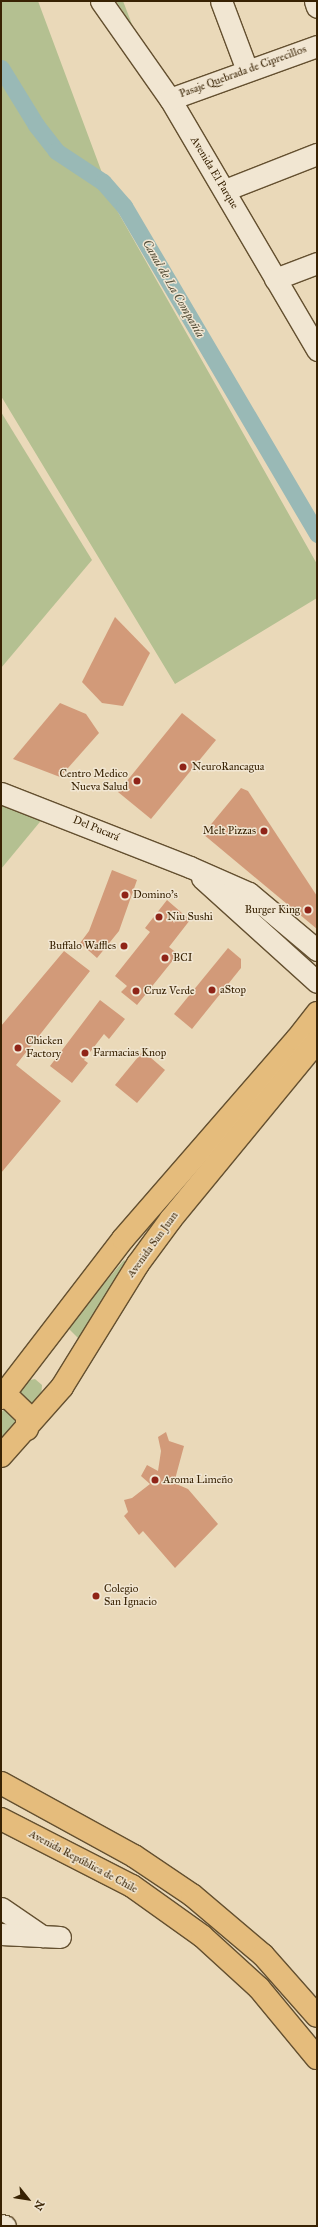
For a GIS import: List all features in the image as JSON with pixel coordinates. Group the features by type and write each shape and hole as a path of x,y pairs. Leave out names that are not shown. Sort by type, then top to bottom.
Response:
{"main road":[{"path":"27,1429 27,1416 3,1395 123,1239 317,1013"},
{"name":"Avenida San Juan","path":"1,1456 27,1429 62,1387 130,1277 171,1219 317,1041"},
{"path":"1,1783 134,1856 192,1895 263,1955 317,2016"},
{"name":"Avenida República de Chile","path":"1,1819 132,1886 202,1936 259,1988 317,2058"}],"street":[{"name":"Avenida El Parque","path":"101,1 170,99 225,190 317,350"},
{"path":"221,1 247,70"},
{"path":"315,1 317,7"},
{"name":"Pasaje Quebrada de Ciprecillos","path":"170,99 317,46"},
{"path":"225,190 317,154"},
{"path":"275,279 317,263"},
{"name":"Del Pucará","path":"1,793 190,867 249,893 317,950"},
{"name":"Del Pucará","path":"190,867 317,982"},
{"path":"1,1908 51,1936 1,1934"},
{"path":"1,2225 5,2226"}],"green space":[{"path":"1,1 38,1 114,205 317,564 317,598 175,684 1,396"},
{"path":"116,1 123,1 133,27"},
{"path":"1,412 92,560 1,668"},
{"path":"1,796 44,817 1,869"},
{"path":"124,1260 127,1263 79,1339 67,1327"},
{"path":"35,1379 42,1385 41,1398 1,1440 1,1413 25,1381"}],"building":[{"path":"115,617 150,653 123,706 102,703 82,682"},
{"path":"60,703 86,714 99,733 60,777 13,759"},
{"path":"182,713 216,740 151,819 118,792"},
{"path":"241,788 248,791 317,896 317,929 203,834"},
{"path":"112,870 137,880 119,931 97,958 80,943 89,931"},
{"path":"167,900 190,920 169,947 178,954 137,1005 121,992 127,986 115,976 150,932 145,928"},
{"path":"228,948 241,959 241,968 192,1029 174,1014"},
{"path":"64,951 90,971 16,1065 61,1101 1,1173 1,1026"},
{"path":"100,1000 125,1019 109,1039 104,1034 84,1060 88,1063 72,1083 50,1066"},
{"path":"143,1051 165,1070 137,1103 115,1085"},
{"path":"166,1432 169,1441 184,1446 174,1483 188,1489 218,1524 175,1568 143,1531 139,1535 124,1516 128,1512 124,1500 132,1498 150,1484 141,1476 147,1465 158,1471 161,1451 158,1437"}],"waterway":[{"name":"Canal de La Compañía","path":"1,68 36,125 56,151 103,182 124,206 317,534"}],"place":[{"name":"NeuroRancagua","path":"183,767"},
{"name":"Centro Medico Nueva Salud","path":"137,781"},
{"name":"Melt Pizzas","path":"264,831"},
{"name":"Domino's","path":"125,895"},
{"name":"Burger King","path":"308,910"},
{"name":"Niu Sushi","path":"159,917"},
{"name":"Buffalo Waffles","path":"124,946"},
{"name":"BCI","path":"165,958"},
{"name":"aStop","path":"212,990"},
{"name":"Cruz Verde","path":"136,991"},
{"name":"Chicken Factory","path":"18,1048"},
{"name":"Farmacias Knop","path":"85,1053"},
{"name":"Aroma Limeño","path":"155,1480"},
{"name":"Colegio San Ignacio","path":"96,1596"}]}
